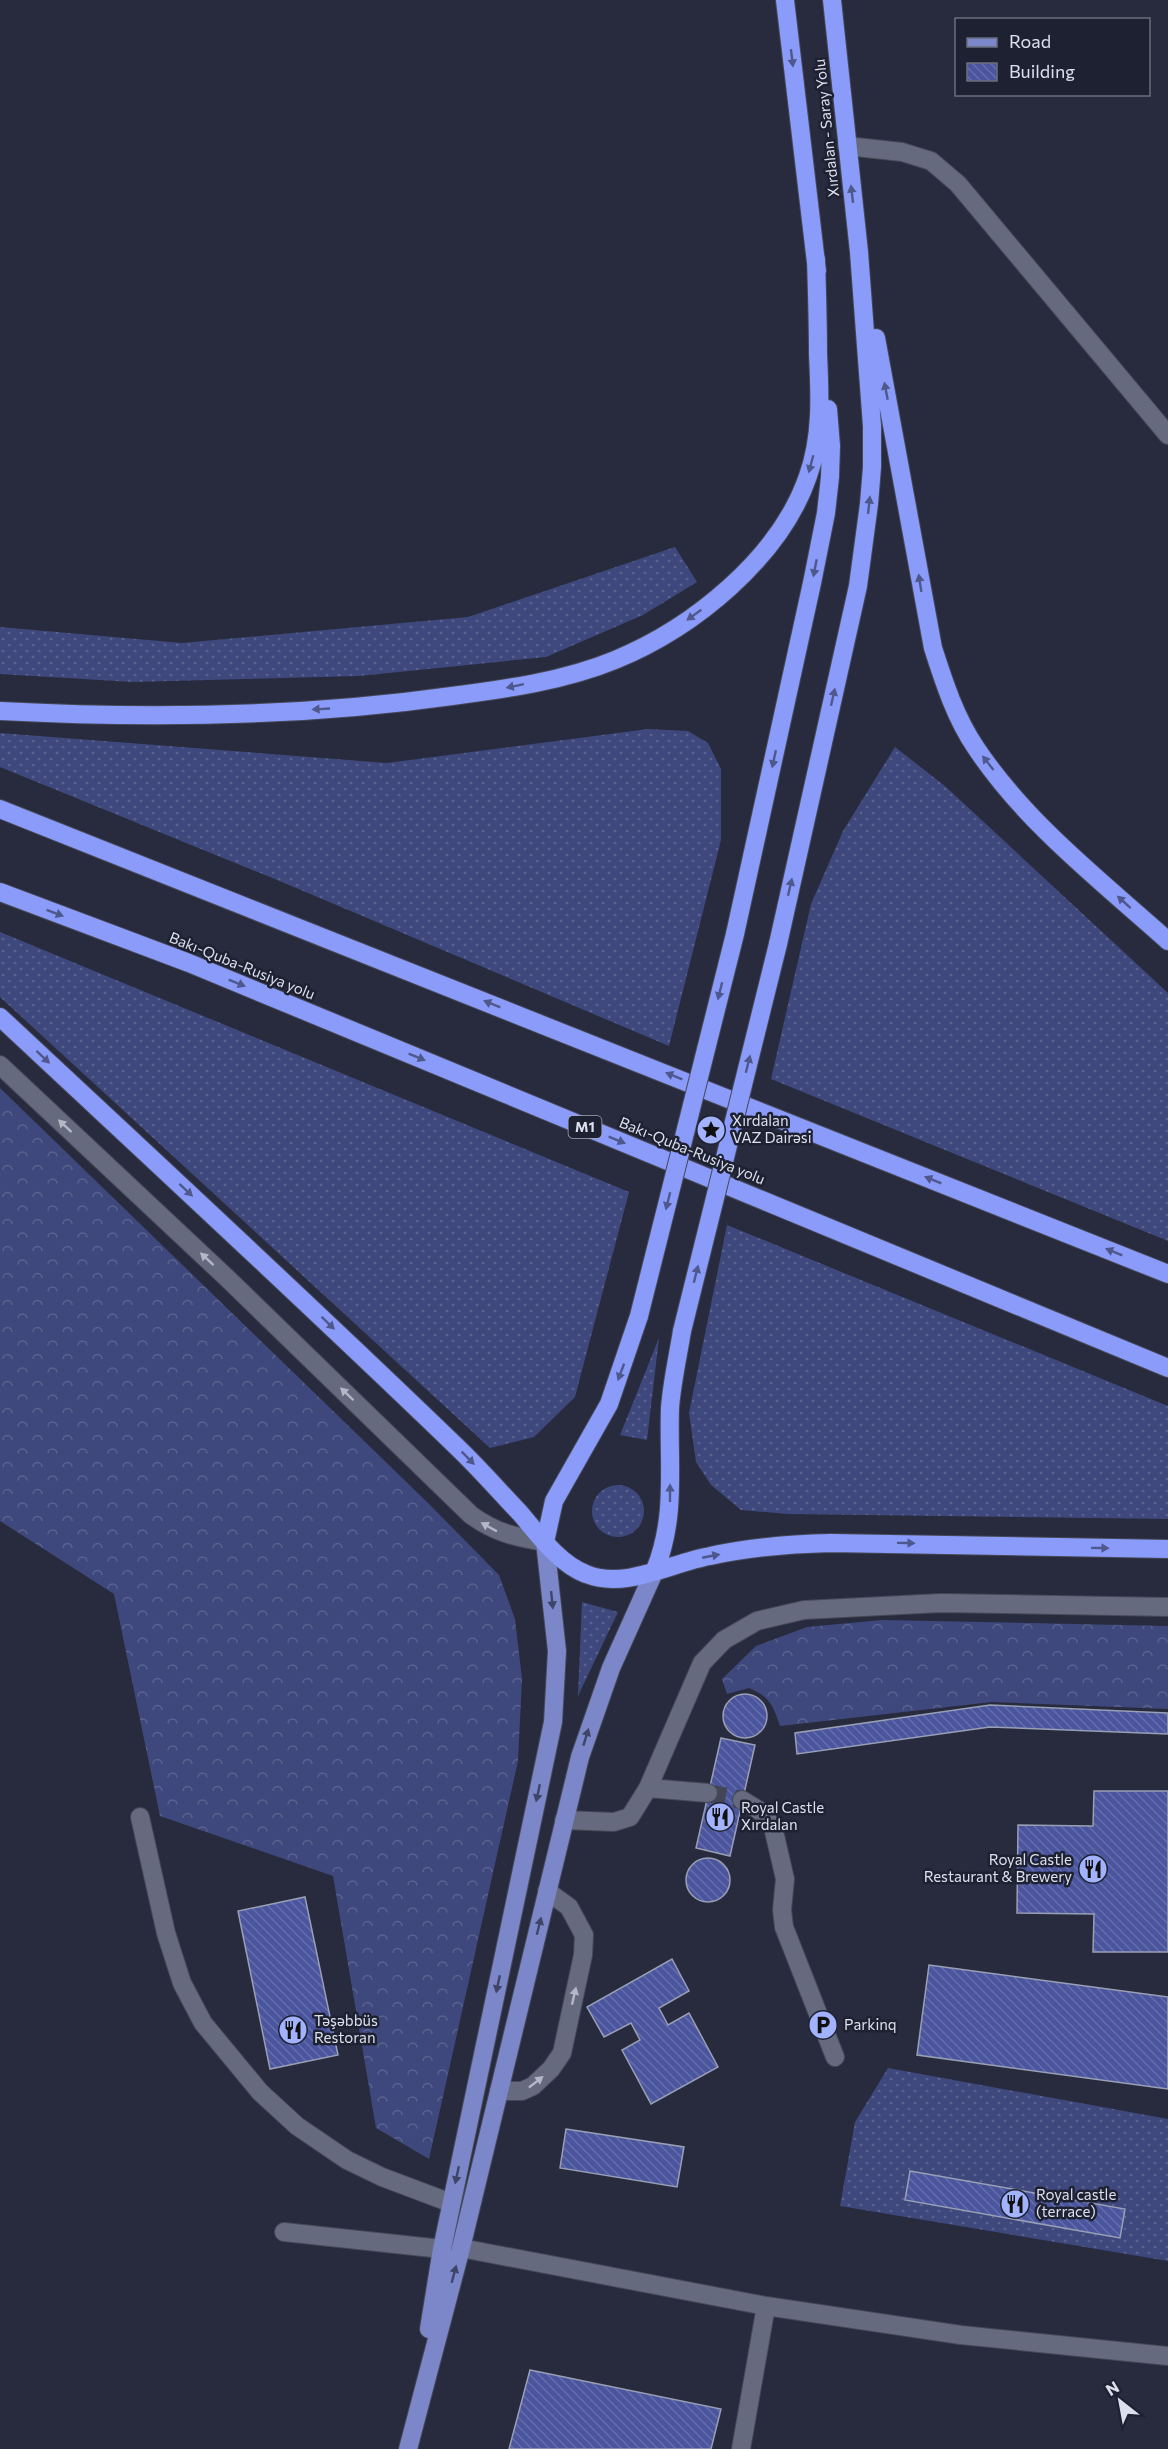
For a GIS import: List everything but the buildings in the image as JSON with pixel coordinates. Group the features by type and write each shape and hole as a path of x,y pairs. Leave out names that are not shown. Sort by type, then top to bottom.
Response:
{"highway":[{"path":"546,1542 554,1501 609,1404 639,1316 735,934 812,584 831,477 831,446 816,260 785,0"},
{"name":"Xırdalan - Saray Yolu","path":"832,0 860,252"},
{"path":"860,252 930,637 948,694 975,747 1011,792 1057,842 1168,941"},
{"path":"655,1570 664,1549 669,1527 670,1406 682,1330 778,944 858,586 869,504 872,426 860,252"},
{"path":"0,711 49,714 231,714 334,709 425,700 506,688 574,673 613,661 667,635 719,598 748,569 781,526 808,477 817,443 820,401 816,260"},
{"path":"0,809 1168,1274"},
{"name":"Bakı-Quba-Rusiya yolu","path":"0,892 189,963 1168,1368"},
{"path":"0,1017 321,1316 471,1461 546,1542 584,1574 624,1579 707,1556 748,1549 831,1542 1168,1549"}],"main road":[{"path":"410,2440 451,2203 553,1722 557,1651 546,1542"},
{"path":"410,2440 461,2248 564,1820 591,1722 611,1668 655,1570"},
{"path":"519,1885 547,1891"},
{"path":"477,2086 499,2091"}],"lane":[{"path":"847,146 902,152 930,161 958,184 1168,435"},
{"path":"0,1065 227,1278 471,1515 488,1528 504,1534 546,1542"},
{"path":"564,1820 614,1822 630,1817 648,1788 702,1663 724,1640 756,1621 804,1610 941,1603 1168,1607"},
{"path":"648,1788 708,1793"},
{"path":"742,1800 760,1811 773,1827 785,1879 782,1910 784,1927 835,2057"},
{"path":"140,1817 166,1933 182,1983 203,2023 260,2092 297,2126 346,2160 451,2203"},
{"path":"499,2091 522,2091 533,2086 551,2069 562,2053 584,1955 585,1935 569,1907 547,1891"},
{"path":"284,2232 442,2249"},
{"path":"461,2248 766,2306 961,2335 1168,2356"},
{"path":"741,2449 766,2306"}],"green space":[{"path":"675,547 697,582 643,615 546,657 359,676 133,682 0,674 0,627 182,643 468,617"},
{"path":"648,729 688,731 708,743 721,769 721,840 669,1046 282,882 0,767 0,733 387,763"},
{"path":"895,747 946,787 1168,993 1168,1241 771,1079 811,904 843,831"},
{"path":"0,932 629,1192 575,1397 534,1437 490,1448 0,997"},
{"path":"0,1088 428,1503 499,1575 515,1619 522,1679 518,1761 429,2159 376,2128 333,1876 160,1816 114,1594 0,1521"},
{"path":"727,1225 1168,1406 1168,1519 788,1514 741,1510 711,1485 696,1462 689,1413"},
{"path":"659,1338 647,1440 620,1435"},
{"path":"613,1485 623,1485 637,1492 644,1511 637,1530 623,1537 613,1537 603,1533 596,1526 592,1516 592,1506 596,1496 603,1489"},
{"path":"582,1602 618,1612 578,1696"},
{"path":"882,1620 1168,1626 1168,1709 992,1702 780,1726 770,1702 756,1691 749,1688 727,1694 722,1679 756,1646 807,1627"},
{"path":"888,2068 1168,2119 1168,2261 840,2206 855,2122"}],"tunnel":[{"path":"708,1793 742,1800"}],"place":[{"name":"Xırdalan VAZ Dairəsi","path":"711,1130"},
{"name":"Royal Castle Xırdalan","path":"720,1817"},
{"name":"Royal Castle Restaurant & Brewery","path":"1093,1869"},
{"name":"Parkinq","path":"823,2025"},
{"name":"Təşəbbüs Restoran","path":"293,2030"},
{"name":"Royal castle (terrace)","path":"1015,2204"}]}
